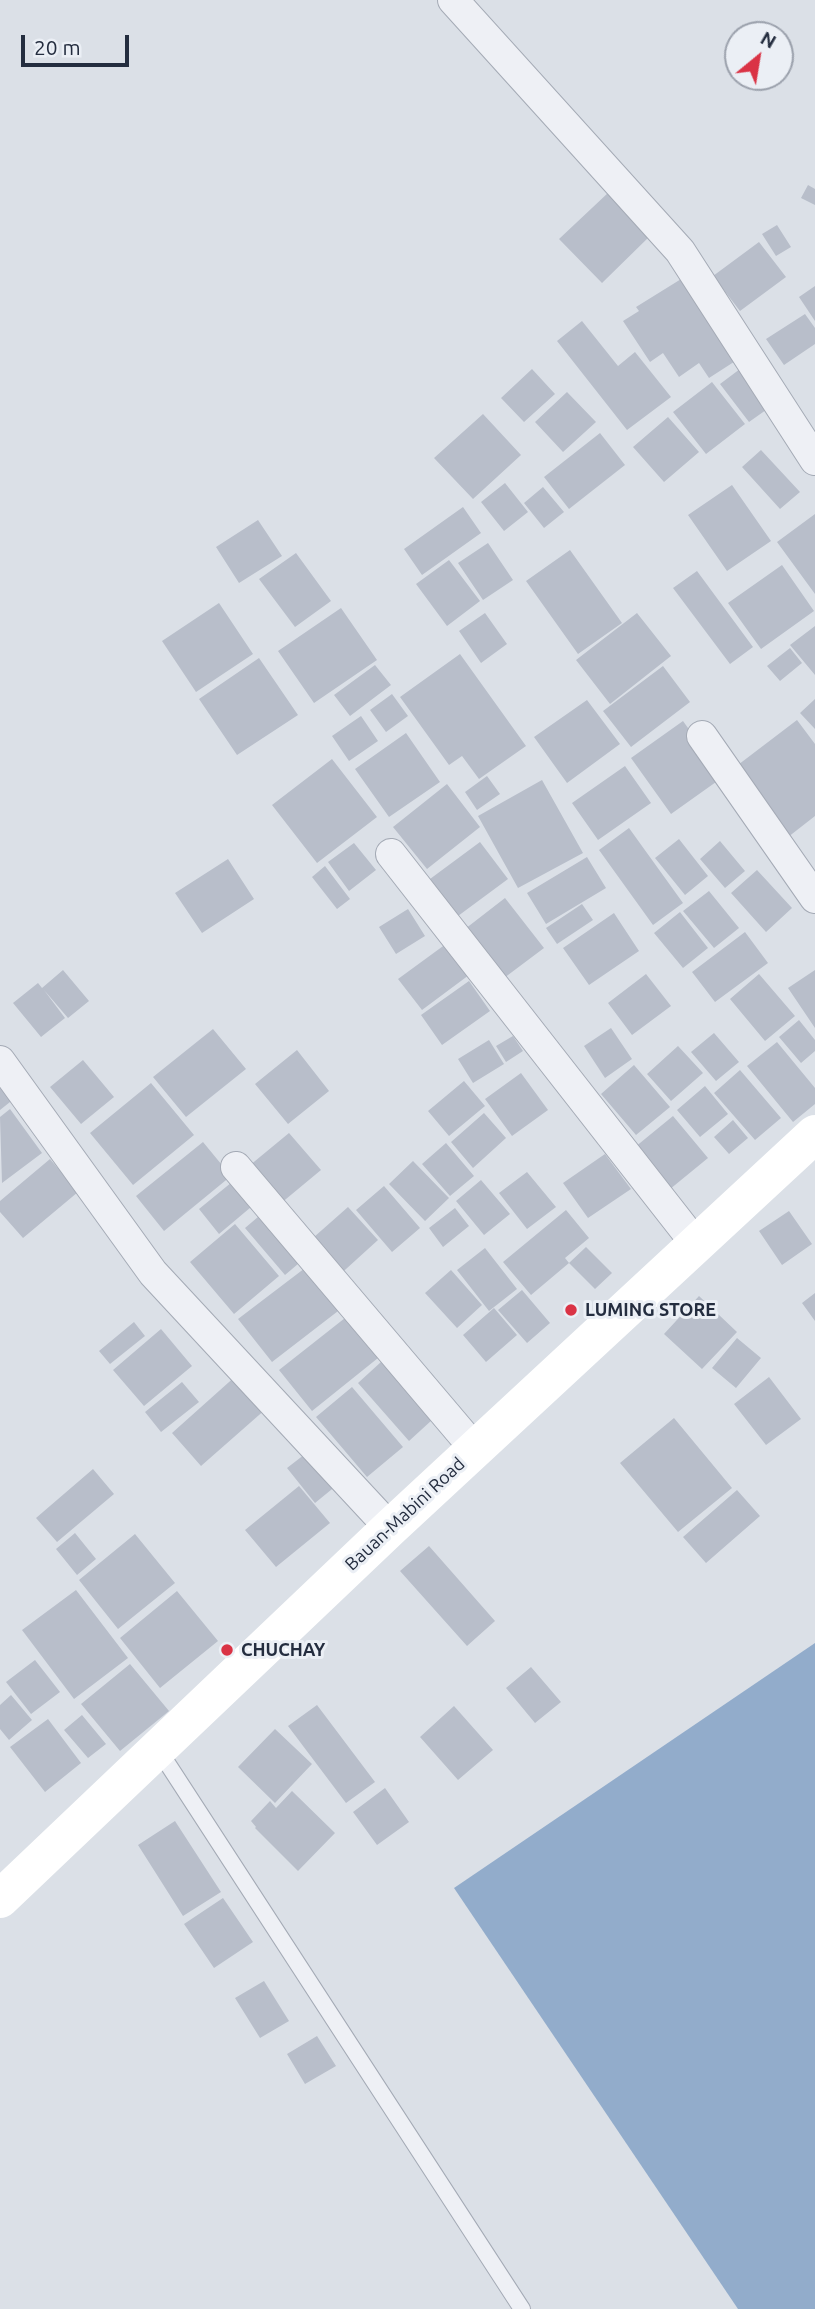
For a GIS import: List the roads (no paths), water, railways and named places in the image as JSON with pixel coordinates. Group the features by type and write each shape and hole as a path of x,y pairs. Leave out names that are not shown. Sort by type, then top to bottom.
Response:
{"main road":[{"name":"Bauan-Mabini Road","path":"0,1899 390,1528 815,1134"}],"street":[{"path":"453,0 680,251 815,460"},
{"path":"702,736 815,898"},
{"path":"391,854 696,1244"},
{"path":"0,1061 153,1273 390,1528"},
{"path":"236,1167 475,1449"}],"lane":[{"path":"158,1749 522,2309"}],"water":[{"path":"815,1643 815,2309 738,2309 454,1888"}],"place":[{"name":"LUMING STORE","path":"571,1310"},
{"name":"CHUCHAY","path":"227,1650"}]}
